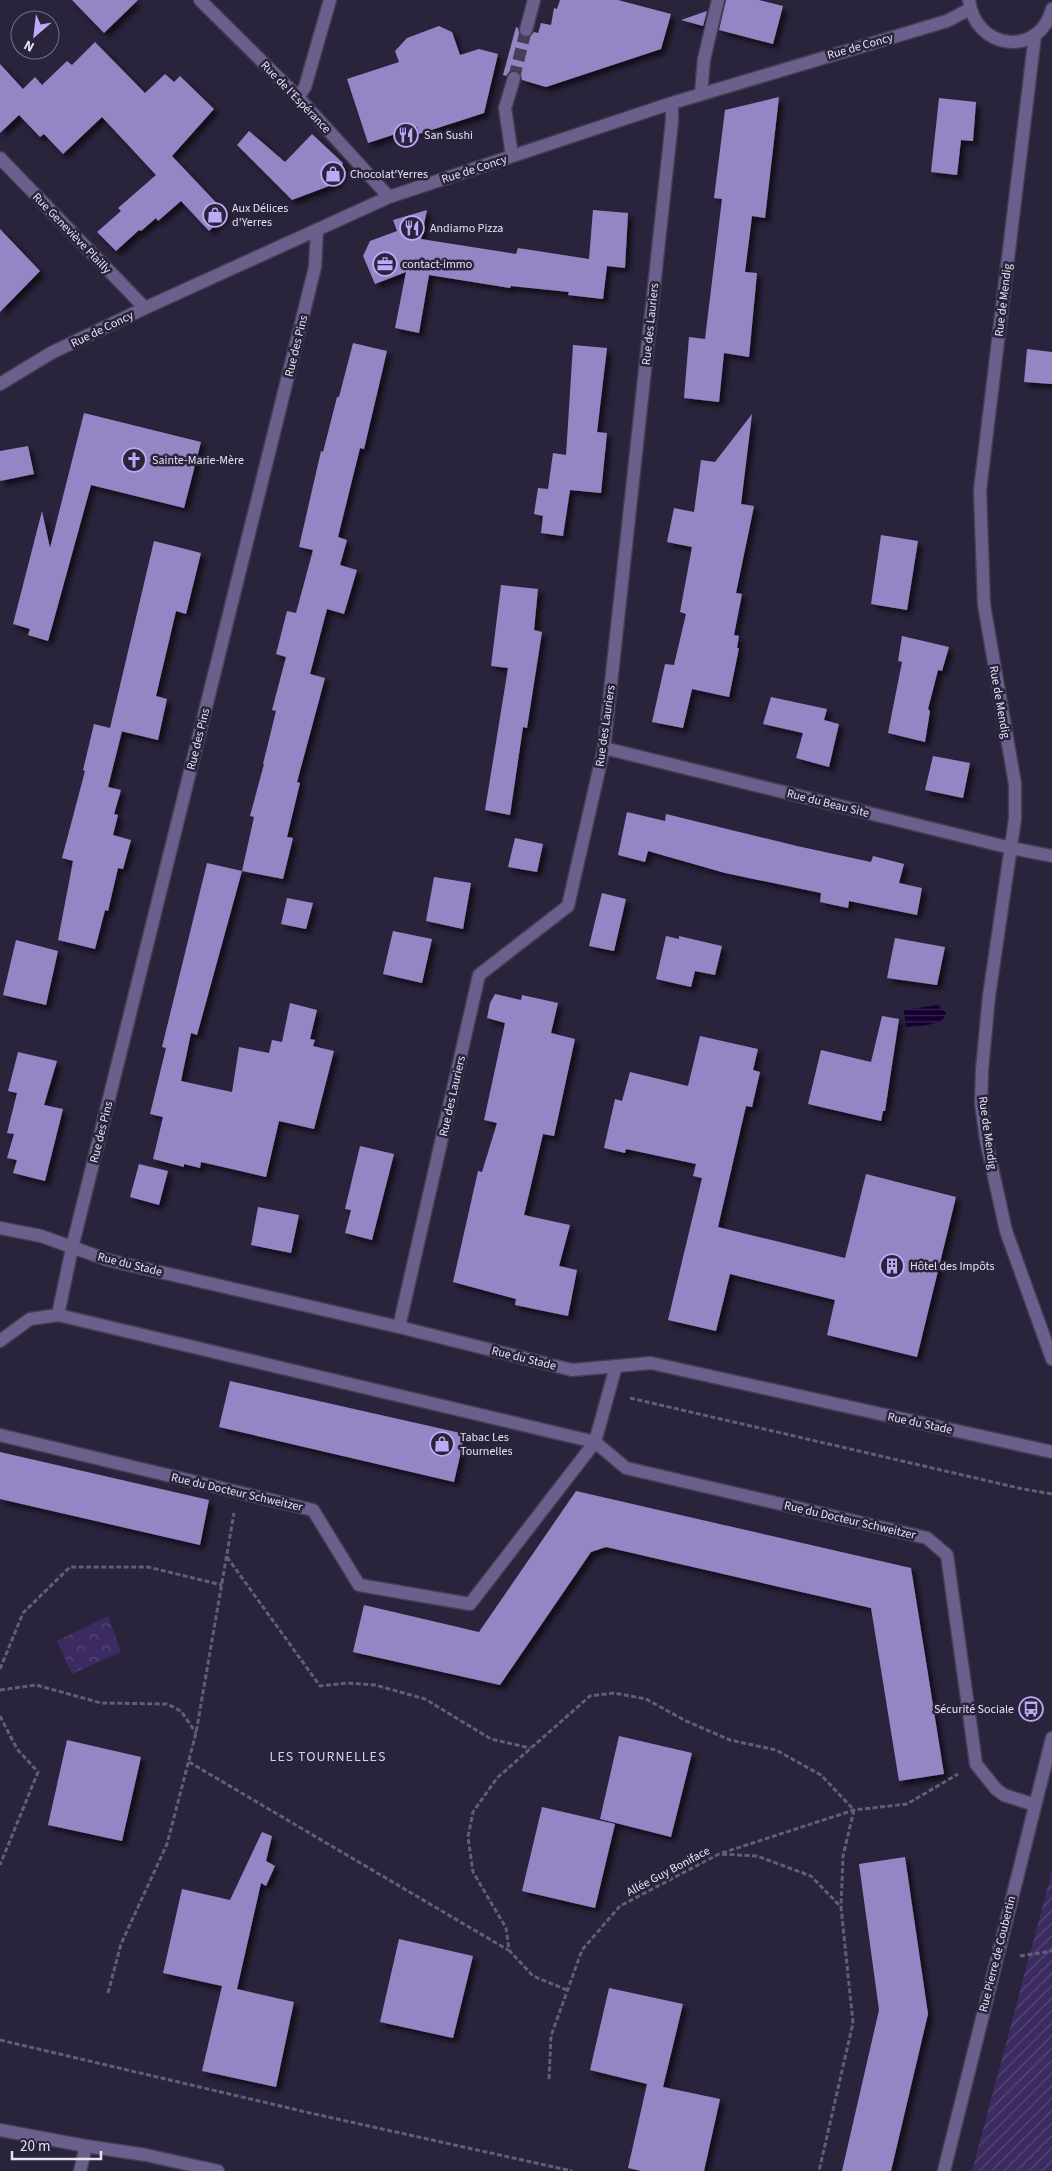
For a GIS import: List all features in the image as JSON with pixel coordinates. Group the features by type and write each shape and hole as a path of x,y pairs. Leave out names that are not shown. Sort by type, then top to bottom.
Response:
{"street":[{"name":"Rue de l'Espérance","path":"200,0 298,97 389,197"},
{"path":"298,97 305,87 330,0"},
{"path":"526,30 534,0"},
{"path":"701,94 704,59 718,0"},
{"name":"Rue de Concy","path":"0,384 51,353 389,197 672,103 947,21 969,5 974,20 980,29 1000,41 1012,42 1035,35"},
{"path":"1035,35 1044,27 1052,9"},
{"name":"Rue de Mendig","path":"1035,35 980,490 984,605 1014,784 1015,819 989,996 981,1103 986,1140 1006,1230 1052,1359"},
{"path":"512,156 505,108 514,78"},
{"name":"Rue des Lauriers","path":"399,1327 479,975 568,906 604,748 672,121 672,103"},
{"name":"Rue Geneviève Plailly","path":"0,158 145,308"},
{"name":"Rue des Pins","path":"72,1248 315,267 317,230"},
{"name":"Rue du Beau Site","path":"604,748 1011,848 1052,856"},
{"name":"Rue du Stade","path":"0,1228 41,1236 108,1260 399,1327 572,1370 651,1364 1052,1452"},
{"path":"58,1315 72,1248"},
{"name":"Rue du Docteur Schweitzer","path":"0,1341 30,1319 58,1315 596,1442 626,1468 928,1538 947,1555 976,1764"},
{"name":"Rue du Docteur Schweitzer","path":"0,1435 313,1510 359,1585 470,1604 596,1442 616,1366"},
{"name":"Rue Pierre de Coubertin","path":"944,2171 1052,1738"},
{"path":"976,1764 996,1789 1004,1795 1035,1805"},
{"path":"0,2130 146,2155 218,2171"},
{"path":"80,2171 86,2146"}],"path":[{"path":"108,1993 121,1944 167,1844 189,1762 196,1733 238,1492"},
{"path":"227,1557 320,1686 347,1683 375,1686 424,1699 491,1739 530,1748"},
{"path":"0,1669 23,1614 70,1568 148,1566 222,1585"},
{"path":"0,1690 36,1685 101,1703 167,1704 181,1711 196,1733"},
{"path":"509,1950 506,1928 473,1872 468,1837 473,1812 497,1778 590,1696 614,1693 646,1700 686,1721 730,1740 776,1750 821,1775 854,1810"},
{"path":"0,1716 17,1749 38,1772 2,1851 0,1866"},
{"path":"189,1762 509,1950 533,1976 567,1990"},
{"path":"719,1854 854,1810 907,1804 976,1764"},
{"path":"819,2171 853,2023 841,1907 843,1856 854,1810"},
{"name":"Allée Guy Boniface","path":"549,2079 550,2036 582,1950 620,1906 719,1854 757,1856 811,1876 841,1907"},
{"path":"995,1961 1052,1952"},
{"path":"0,2040 310,2113 572,2171"}],"green space":[{"path":"108,1616 121,1652 72,1674 57,1641"},
{"path":"1052,1871 1052,2171 972,2171"}],"shaded area":[{"path":"938,1005 946,1013 941,1021 930,1025 906,1027 904,1010"}],"building":[{"path":"72,0 138,0 104,33"},
{"path":"560,0 618,0 671,14 661,49 546,87 522,80 520,73 516,70 509,72 506,76 503,75 516,27 521,36 528,38 534,32 538,33 541,23 551,25 554,8 557,9"},
{"path":"726,0 759,0 783,6 773,44 719,30"},
{"path":"707,11 703,26 681,20"},
{"path":"439,26 452,32 460,55 479,49 498,54 484,113 419,134 417,127 368,143 347,79 399,62 395,51 407,38"},
{"path":"95,42 145,93 165,74 174,82 180,76 214,109 172,156 227,214 209,231 181,201 158,221 156,218 141,231 139,230 116,251 97,232 121,211 118,208 156,175 102,117 63,154 44,134 40,137 19,115 0,133 0,64 23,89 35,77 42,85 67,61 72,65"},
{"path":"779,97 765,218 752,216 745,272 757,273 749,357 724,353 719,402 684,398 689,337 705,339 722,199 714,198 725,110"},
{"path":"939,98 976,102 973,141 961,140 957,175 931,172"},
{"path":"249,131 285,162 312,134 343,163 337,183 292,200 237,145"},
{"path":"427,210 421,239 516,254 518,248 589,259 593,210 628,213 625,268 607,266 603,299 568,295 569,292 511,286 510,288 429,275 419,333 395,328 406,272 375,284 363,256 370,241 397,231 393,220"},
{"path":"0,229 40,271 0,312"},
{"path":"353,343 387,351 364,449 360,448 338,537 347,540 340,565 357,570 344,614 327,609 310,674 325,678 297,782 300,783 287,837 293,838 283,879 242,871 254,817 250,816 276,711 272,710 286,657 276,654 287,611 296,613 313,550 299,547 321,451 323,452"},
{"path":"573,345 607,348 597,432 607,433 601,493 570,490 563,536 541,533 543,516 534,514 538,488 548,489 553,453 566,455"},
{"path":"1027,349 1052,352 1052,384 1024,382"},
{"name":"Sainte-Marie-Mère","path":"84,413 201,442 184,508 91,485 48,641 28,635 30,629 13,624 42,511 50,548"},
{"path":"752,414 741,504 754,506 736,593 742,594 734,635 739,636 737,648 739,648 729,697 692,689 683,728 652,722 665,664 674,665 686,614 680,612 692,547 667,542 674,508 694,512 701,460 715,462"},
{"path":"28,446 34,474 0,481 0,451"},
{"path":"881,535 918,541 907,610 871,604"},
{"path":"154,541 201,553 186,614 176,611 156,696 167,699 158,740 122,731 108,787 121,790 114,814 118,815 113,835 131,840 123,869 118,868 108,911 105,910 95,949 58,940 73,861 62,858 85,771 83,770 94,724 110,728"},
{"path":"501,585 538,589 534,630 542,632 527,728 523,727 510,815 485,810 508,668 491,666"},
{"path":"902,636 949,647 942,671 938,670 928,709 930,711 925,742 888,733 902,662 898,661"},
{"path":"771,697 827,709 824,720 839,724 829,767 796,758 803,733 763,724"},
{"path":"933,756 970,763 963,798 925,790"},
{"path":"627,812 665,821 666,814 871,862 873,856 904,864 899,883 922,888 917,915 849,901 848,908 820,902 821,893 725,873 648,851 645,862 618,855"},
{"path":"515,838 543,844 537,872 508,867"},
{"path":"207,863 242,871 197,1035 191,1033 181,1081 232,1092 239,1047 269,1053 272,1040 282,1042 290,1003 317,1010 310,1039 315,1040 313,1046 334,1051 314,1129 279,1121 266,1177 201,1162 200,1168 184,1164 184,1167 153,1159 163,1117 150,1114 166,1048 162,1047"},
{"path":"434,877 471,883 463,929 426,921"},
{"path":"602,893 626,899 614,951 589,946"},
{"path":"287,898 313,903 306,929 281,924"},
{"path":"393,931 432,939 422,983 383,974"},
{"path":"666,936 679,939 679,936 722,946 715,975 695,971 691,987 656,979"},
{"path":"895,938 945,947 937,985 887,978"},
{"path":"16,940 58,951 46,1005 3,995"},
{"path":"495,994 521,1000 522,995 558,1003 551,1033 575,1039 554,1136 543,1134 524,1215 570,1225 559,1266 577,1270 568,1316 515,1305 516,1299 453,1282 478,1171 482,1172 497,1123 484,1120 505,1023 487,1018 490,1003"},
{"path":"882,1016 899,1019 885,1111 883,1111 881,1121 808,1104 821,1050 871,1062"},
{"path":"700,1036 758,1049 753,1070 760,1072 752,1107 746,1106 718,1227 845,1258 866,1174 956,1197 917,1357 827,1335 835,1300 730,1274 716,1331 668,1320 702,1178 693,1176 696,1164 626,1149 625,1153 604,1148 615,1099 622,1101 630,1072 688,1086"},
{"path":"18,1052 57,1061 44,1105 63,1109 45,1181 13,1173 17,1160 7,1158 14,1134 7,1133 17,1093 8,1091"},
{"path":"360,1146 394,1154 372,1240 345,1233 351,1210 345,1209"},
{"path":"139,1164 168,1171 159,1205 130,1197"},
{"path":"258,1207 299,1215 291,1253 251,1245"},
{"path":"230,1381 465,1434 454,1482 219,1427"},
{"path":"0,1452 209,1500 200,1545 0,1499"},
{"path":"576,1491 911,1568 944,1774 899,1781 871,1608 606,1547 591,1552 500,1685 353,1652 364,1605 479,1632"},
{"path":"619,1736 692,1753 671,1837 600,1819"},
{"path":"67,1740 141,1757 122,1841 48,1825"},
{"path":"542,1807 615,1824 595,1908 522,1891"},
{"path":"262,1832 272,1836 266,1861 275,1866 266,1886 261,1883 237,1989 294,2002 276,2087 202,2071 222,1986 163,1973 182,1889 230,1900"},
{"path":"905,1857 928,2014 891,2171 842,2171 879,2010 859,1864"},
{"path":"399,1939 473,1956 453,2038 380,2022"},
{"path":"609,1988 683,2004 663,2087 720,2099 704,2171 641,2171 628,2168 647,2084 590,2070"}],"tunnel":[{"path":"514,78 526,30"}],"place":[{"name":"San Sushi","path":"406,135"},
{"name":"Chocolat'Yerres","path":"333,174"},
{"name":"Aux Délices d'Yerres","path":"215,215"},
{"name":"Andiamo Pizza","path":"412,228"},
{"name":"contact-immo","path":"385,264"},
{"name":"Sainte-Marie-Mère","path":"134,460"},
{"name":"Hôtel des Impôts","path":"892,1266"},
{"name":"Tabac Les Tournelles","path":"442,1444"},
{"name":"Sécurité Sociale","path":"1031,1709"}],"district":[{"name":"LES TOURNELLES","path":"328,1756"}]}
